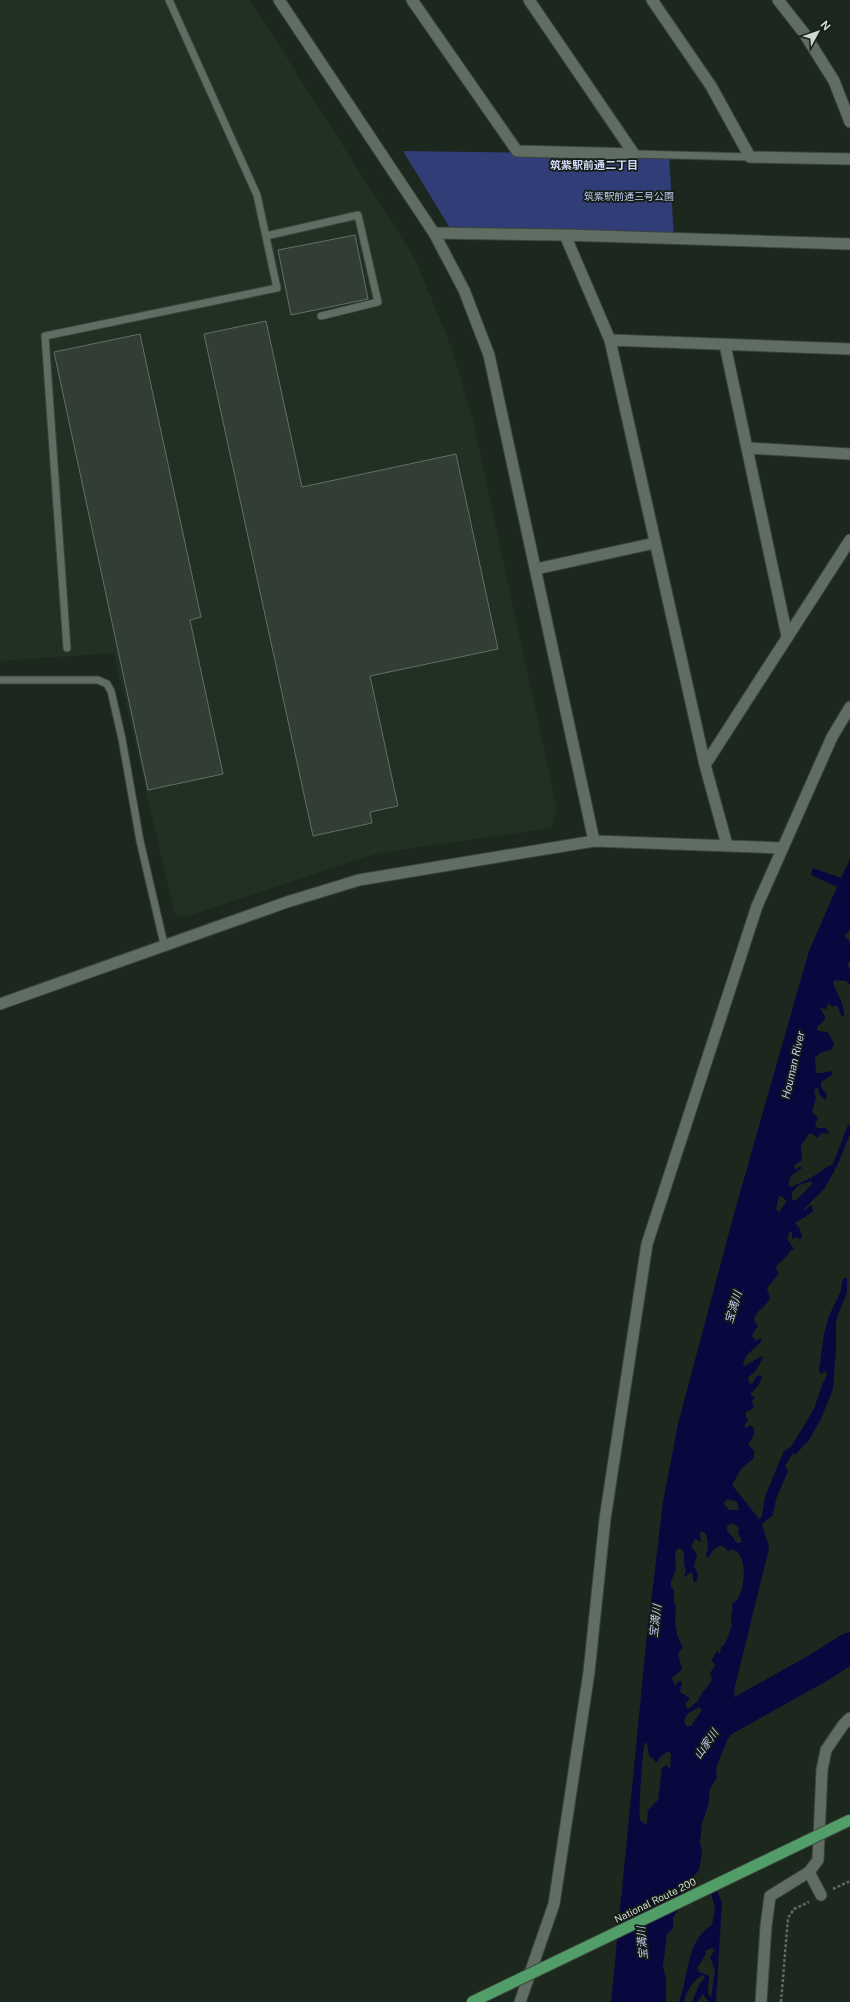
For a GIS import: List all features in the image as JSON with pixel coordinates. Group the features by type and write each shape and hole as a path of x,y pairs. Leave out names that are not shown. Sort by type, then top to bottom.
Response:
{"highway":[{"name":"National Route 200","path":"472,2002 850,1820"}],"street":[{"path":"279,0 434,233 464,290 489,355 594,841"},
{"path":"412,0 517,151 634,154"},
{"path":"529,0 634,154"},
{"path":"652,0 712,86 750,157 850,159"},
{"path":"778,0 804,33 834,81 850,122"},
{"path":"434,233 565,234 850,244"},
{"path":"565,234 610,340 706,765 727,845"},
{"path":"610,340 850,349"},
{"path":"725,345 788,636"},
{"path":"748,448 850,454"},
{"path":"706,765 850,540"},
{"path":"536,569 655,543"},
{"path":"520,2002 554,1904 589,1672 607,1503 647,1244 757,906 832,737 850,707"},
{"path":"0,1004 164,944 287,902 359,880 594,841 782,848"},
{"path":"761,2002 766,1926 770,1896 809,1872 818,1860 822,1770 826,1750 843,1725 850,1718"},
{"path":"809,1872 821,1895"}],"lane":[{"path":"67,648 45,336 277,288 257,195 169,0"},
{"path":"634,154 750,157"},
{"path":"266,236 358,215 378,302 321,316"},
{"path":"0,680 98,680 107,684 111,691 122,739 140,840 164,944"}],"path":[{"path":"781,2002 788,1918 794,1909 850,1881"}],"shaded area":[{"path":"0,0 250,0 415,259 451,346 473,420 557,810 551,828 378,853 188,916 175,915 114,653 0,661"}],"green space":[{"name":"筑紫駅前通三号公園","path":"403,151 669,155 674,238 453,233"}],"water":[{"path":"850,859 850,929 845,936 850,942 850,962 847,963 850,971 850,985 846,981 835,980 833,982 842,1003 844,1016 842,1017 837,1005 832,1007 828,1003 826,1009 820,1008 825,1020 817,1027 818,1031 828,1032 834,1044 832,1049 820,1053 815,1058 816,1073 830,1071 832,1072 832,1075 821,1082 821,1087 827,1095 825,1100 819,1094 818,1088 814,1089 816,1098 812,1112 818,1118 815,1125 817,1128 826,1128 830,1134 822,1133 817,1138 811,1133 809,1134 801,1145 802,1160 794,1166 796,1170 800,1166 802,1168 791,1176 788,1185 791,1187 811,1178 830,1165 835,1170 824,1189 804,1209 805,1210 810,1205 812,1206 813,1211 795,1223 800,1229 802,1237 800,1239 796,1237 794,1239 792,1238 792,1232 790,1231 787,1239 794,1249 790,1251 787,1256 777,1265 776,1269 779,1273 767,1288 770,1299 757,1313 754,1319 758,1327 752,1336 756,1341 760,1338 762,1341 746,1356 743,1364 745,1366 762,1356 763,1358 755,1372 748,1377 749,1383 752,1384 757,1376 761,1375 762,1377 758,1386 751,1393 751,1395 755,1397 752,1401 754,1408 746,1412 748,1420 744,1426 746,1428 750,1425 754,1428 754,1435 748,1444 754,1451 754,1458 741,1469 732,1485 759,1519 762,1516 765,1496 784,1451 791,1447 814,1409 827,1375 826,1371 821,1374 819,1371 824,1334 829,1316 841,1291 842,1281 845,1277 847,1279 847,1293 838,1314 836,1323 833,1389 821,1419 809,1440 795,1455 793,1453 785,1466 788,1471 776,1499 773,1515 762,1524 769,1547 768,1553 735,1686 731,1731 716,1768 717,1777 710,1789 708,1806 702,1823 700,1841 702,1854 699,1870 690,1881 684,1903 673,1917 673,1928 667,1934 663,1967 666,1979 666,2002 611,2002 646,1645 663,1502 678,1424 734,1214 809,951 837,887 811,875 813,868 841,878","holes":["811,1181 813,1185 807,1189 806,1196 798,1201 792,1200 792,1192 799,1185","779,1196 781,1196 787,1201 779,1212 776,1209","728,1499 737,1502 739,1510 729,1510 724,1504","734,1524 739,1528 738,1533 742,1541 737,1543 727,1530 727,1526","700,1531 705,1533 708,1549 706,1554 708,1558 713,1550 722,1545 729,1552 730,1549 737,1551 744,1568 744,1574 740,1593 732,1605 732,1626 725,1644 721,1647 720,1654 717,1651 711,1661 716,1664 710,1673 712,1679 698,1701 688,1709 685,1704 690,1698 680,1692 682,1682 679,1681 675,1686 672,1678 682,1669 678,1654 683,1647 677,1635 675,1619 676,1607 674,1602 674,1590 671,1587 671,1582 676,1569 675,1552 679,1548 682,1549 684,1553 684,1565 686,1570 684,1577 692,1572 694,1583 697,1581 698,1574 694,1566 697,1555 691,1546 695,1539 701,1542","699,1707 702,1710 691,1726 686,1726 684,1721 687,1714","645,1742 647,1744 649,1756 654,1759 656,1763 660,1757 668,1751 671,1754 670,1770 667,1765 662,1768 658,1800 648,1810 647,1823 645,1824 640,1820 640,1793"]},
{"path":"713,1891 717,1891 722,1903 716,2002 709,2002 703,1994 697,2002 692,2002 700,1983 705,1978 703,1975 690,1986 684,2002 679,2002 693,1949 697,1940 712,1925 715,1908 711,1893","holes":["712,1948 715,1950 710,1957 715,1970 711,1998 708,1993 709,1976 699,1972 697,1968 706,1954 705,1951"]}],"building":[{"path":"355,235 368,299 291,315 278,250"},
{"path":"266,321 302,487 456,454 498,649 370,676 398,806 370,812 372,823 313,836 204,334"},
{"path":"140,334 201,617 190,620 223,774 148,790 54,352"}],"waterway":[{"path":"828,1172 835,1165 850,1127"},
{"path":"796,1204 813,1187"},
{"name":"山家川","path":"705,1746 720,1723 818,1668 850,1648"}],"district":[{"name":"筑紫駅前通二丁目","path":"594,165"}],"water label":[{"name":"Houman River","path":"793,1065"},
{"name":"宝満川","path":"733,1307"},
{"name":"宝満川","path":"655,1621"},
{"name":"宝満川","path":"642,1943"}]}
